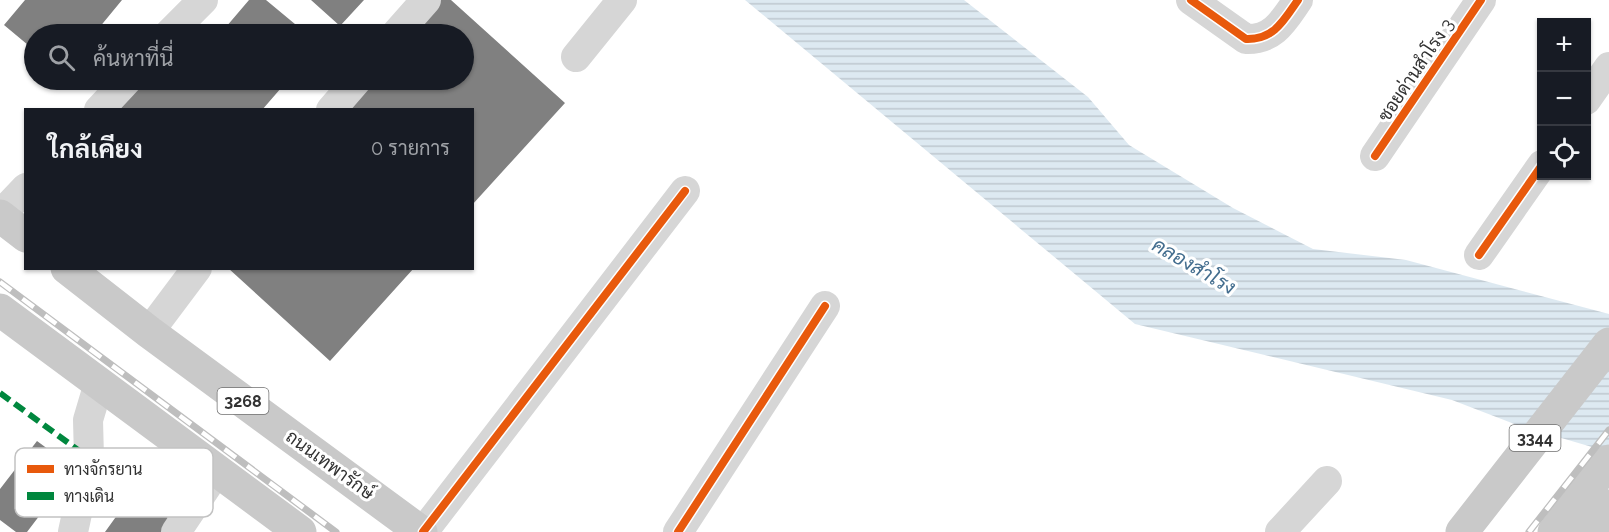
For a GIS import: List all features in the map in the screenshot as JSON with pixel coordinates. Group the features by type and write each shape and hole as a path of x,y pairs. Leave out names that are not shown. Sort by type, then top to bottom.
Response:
{"main road":[{"path":"0,215 24,234"},
{"name":"ถนนเทพารักษ์","path":"70,270 149,332 422,532"},
{"path":"0,310 186,448"},
{"name":"3344","path":"1462,532 1609,344"},
{"name":"3344","path":"1486,532 1609,373"},
{"path":"1554,532 1609,460"},
{"path":"213,468 300,532"},
{"path":"1588,532 1609,506"}],"street":[{"path":"179,24 203,0"},
{"path":"405,24 426,0"},
{"path":"576,57 622,0"},
{"path":"1200,7 1246,39 1257,39 1269,36 1280,27 1298,0"},
{"name":"ซอยด่านสำโรง 3","path":"1375,156 1481,0"},
{"path":"1591,94 1609,68"},
{"path":"101,108 118,90"},
{"path":"333,108 348,90"},
{"path":"1479,255 1537,172"},
{"path":"0,215 24,190"},
{"path":"422,532 686,191"},
{"path":"149,332 196,270"},
{"path":"678,532 825,306"},
{"path":"89,448 88,420 99,383"},
{"path":"213,477 217,471"},
{"path":"1280,532 1327,481"},
{"path":"73,532 76,517"},
{"path":"176,532 186,517"}],"water":[{"name":"คลองสำโรง","path":"745,0 964,0 1088,97 1129,145 1233,208 1313,249 1406,260 1609,314 1609,452 1517,425 1452,400 1135,324"}],"building":[{"path":"25,0 122,0 102,24 24,24 24,42 4,25"},
{"path":"249,0 266,0 295,24 229,24"},
{"path":"311,0 364,0 342,24 338,24"},
{"path":"441,0 451,0 565,103 474,203 474,108 343,108 359,90 474,90 474,24 418,24"},
{"path":"136,90 279,90 264,108 121,108"},
{"path":"230,270 412,270 330,361"},
{"path":"37,441 46,448 32,448"},
{"path":"15,470 15,517 38,517 27,532 16,532 0,520 0,489"},
{"path":"116,517 167,517 174,522 167,532 105,532"}],"railway":[{"path":"0,282 336,532"},
{"path":"1529,532 1609,430"}],"marked path":[{"path":"0,393 75,448"}],"cycle path":[{"path":"1191,0 1246,39 1264,36 1271,32 1283,21 1298,0"},
{"path":"1375,156 1481,0"},
{"path":"1479,255 1537,172"},
{"path":"423,532 685,191"},
{"path":"678,532 825,306"}]}
